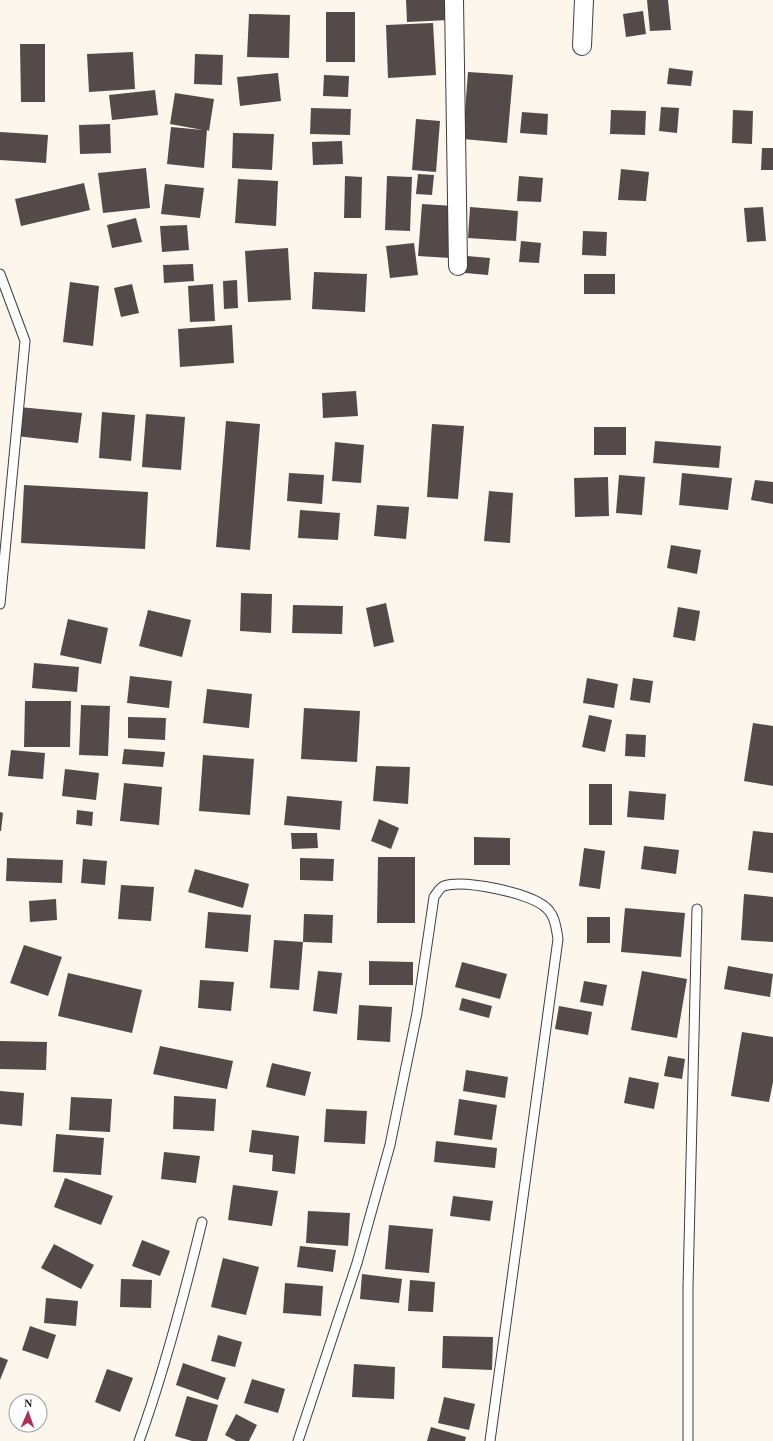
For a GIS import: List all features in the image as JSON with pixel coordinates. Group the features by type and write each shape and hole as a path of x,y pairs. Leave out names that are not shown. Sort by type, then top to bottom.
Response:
{"street":[{"path":"454,0 458,266"},
{"path":"582,46 584,0"}],"lane":[{"path":"0,274 25,341 0,604"},
{"path":"298,1441 357,1263 390,1145 417,1013 434,897 442,886 458,883 474,884 530,897 545,906 554,916 558,939 490,1441"},
{"path":"688,1441 688,1279 697,909"},
{"path":"139,1441 155,1397 179,1314 202,1222"}],"building":[{"path":"406,0 448,0 449,20 407,22"},
{"path":"647,0 668,0 671,30 650,31"},
{"path":"643,11 646,34 626,37 623,14"},
{"path":"326,12 355,12 355,62 326,62"},
{"path":"249,14 290,15 289,58 247,57"},
{"path":"433,23 436,75 388,78 386,25"},
{"path":"20,44 45,44 45,102 21,102"},
{"path":"133,52 135,89 89,92 87,54"},
{"path":"195,54 223,55 222,85 194,84"},
{"path":"669,68 693,71 691,86 667,84"},
{"path":"468,72 513,75 507,143 463,139"},
{"path":"278,73 281,101 240,106 237,77"},
{"path":"324,75 349,76 348,97 323,96"},
{"path":"155,90 158,115 112,120 109,95"},
{"path":"175,93 214,99 209,131 207,130 204,168 167,164 171,127 203,130 170,124"},
{"path":"661,107 679,108 677,133 659,131"},
{"path":"311,108 351,109 350,135 310,134"},
{"path":"611,110 646,111 645,135 610,134"},
{"path":"733,110 753,111 752,144 732,143"},
{"path":"522,112 548,114 547,135 520,133"},
{"path":"416,119 440,121 436,172 412,170"},
{"path":"110,124 111,153 80,154 79,125"},
{"path":"0,132 48,135 46,163 0,160"},
{"path":"233,133 274,134 272,170 232,168"},
{"path":"342,141 343,164 313,165 312,142"},
{"path":"762,148 773,148 773,170 761,170"},
{"path":"146,168 150,208 103,213 98,173"},
{"path":"621,169 649,172 646,201 618,200"},
{"path":"418,174 434,175 432,195 416,194"},
{"path":"345,176 362,177 361,218 344,218"},
{"path":"387,176 412,177 410,231 385,230"},
{"path":"519,176 543,178 541,202 517,201"},
{"path":"238,179 278,181 276,226 235,223"},
{"path":"84,183 90,210 21,226 15,199"},
{"path":"165,184 204,188 200,218 161,214"},
{"path":"422,204 454,206 450,258 418,256"},
{"path":"470,207 518,211 516,241 468,238"},
{"path":"763,207 766,241 747,242 744,208"},
{"path":"136,218 142,242 112,248 107,225"},
{"path":"187,225 189,250 162,252 160,226"},
{"path":"583,231 607,232 606,256 582,255"},
{"path":"521,241 541,243 539,263 519,262"},
{"path":"414,243 418,275 390,278 386,246"},
{"path":"288,248 291,300 248,302 245,251"},
{"path":"467,256 490,258 488,275 465,273"},
{"path":"193,264 194,281 164,283 163,265"},
{"path":"314,272 367,274 365,312 312,309"},
{"path":"584,274 615,274 615,294 584,294"},
{"path":"237,280 238,308 224,309 223,281"},
{"path":"70,282 99,286 93,346 63,342"},
{"path":"132,284 139,313 121,317 114,288"},
{"path":"213,284 215,321 190,322 188,286"},
{"path":"232,325 234,363 180,367 178,329"},
{"path":"356,391 358,416 323,418 322,393"},
{"path":"19,407 82,413 78,443 16,436"},
{"path":"102,412 135,415 131,461 99,458"},
{"path":"146,414 185,417 181,470 142,467"},
{"path":"226,421 260,424 250,550 216,547"},
{"path":"432,424 464,426 458,499 427,497"},
{"path":"594,427 626,427 626,455 594,455"},
{"path":"655,441 721,446 719,468 653,463"},
{"path":"335,442 364,445 361,483 332,481"},
{"path":"289,473 324,475 322,504 287,501"},
{"path":"682,473 732,478 728,510 679,505"},
{"path":"619,475 645,477 642,515 616,513"},
{"path":"608,477 609,516 575,517 574,478"},
{"path":"755,480 773,482 773,504 751,500"},
{"path":"24,485 148,492 145,549 21,543"},
{"path":"489,491 513,493 510,543 484,541"},
{"path":"377,505 409,507 406,539 374,536"},
{"path":"300,510 340,513 338,540 298,538"},
{"path":"671,545 701,550 697,574 667,568"},
{"path":"241,593 272,594 271,633 240,631"},
{"path":"386,603 394,642 374,647 366,608"},
{"path":"293,605 343,606 342,634 292,633"},
{"path":"678,607 700,611 695,641 673,637"},
{"path":"148,610 191,620 182,657 139,646"},
{"path":"68,619 108,628 101,664 60,655"},
{"path":"34,663 79,667 77,692 32,688"},
{"path":"130,676 172,681 169,708 127,703"},
{"path":"587,678 618,684 614,708 583,703"},
{"path":"633,678 653,681 650,703 630,700"},
{"path":"207,689 252,694 249,728 203,723"},
{"path":"25,701 71,701 70,747 24,747"},
{"path":"81,705 110,706 108,756 79,755"},
{"path":"304,708 360,711 357,762 301,759"},
{"path":"589,715 612,720 605,752 582,747"},
{"path":"128,717 166,718 165,740 128,738"},
{"path":"753,723 773,726 773,786 744,781"},
{"path":"626,734 646,735 645,757 625,756"},
{"path":"124,749 165,752 163,767 122,764"},
{"path":"11,750 45,753 43,779 8,776"},
{"path":"203,755 254,759 250,815 199,811"},
{"path":"376,766 410,767 408,804 373,801"},
{"path":"65,769 99,773 96,800 62,796"},
{"path":"124,783 162,787 159,825 120,821"},
{"path":"589,784 612,784 612,825 589,825"},
{"path":"629,791 666,794 664,820 627,817"},
{"path":"287,796 342,801 340,830 284,825"},
{"path":"77,810 93,812 92,826 76,824"},
{"path":"0,812 3,813 1,831 0,831"},
{"path":"379,819 399,828 391,849 371,841"},
{"path":"753,831 773,833 773,873 748,870"},
{"path":"291,833 317,833 318,848 292,849"},
{"path":"474,837 510,838 510,865 474,865"},
{"path":"644,846 679,850 676,874 641,869"},
{"path":"584,848 605,851 600,889 579,886"},
{"path":"378,857 415,857 415,923 377,923"},
{"path":"7,858 63,860 62,883 6,881"},
{"path":"300,858 334,859 333,881 300,880"},
{"path":"83,859 107,861 105,885 81,883"},
{"path":"195,869 249,884 243,908 188,892"},
{"path":"121,885 154,887 151,921 118,919"},
{"path":"744,894 773,897 773,942 741,940"},
{"path":"56,899 57,920 30,922 29,901"},
{"path":"625,908 685,913 681,957 621,952"},
{"path":"208,912 251,915 248,952 205,948"},
{"path":"304,914 333,915 332,943 303,942"},
{"path":"587,917 610,917 610,943 587,943"},
{"path":"274,940 303,942 299,990 270,988"},
{"path":"24,945 62,957 48,996 10,983"},
{"path":"369,961 413,962 413,985 369,985"},
{"path":"462,962 507,974 500,999 455,987"},
{"path":"728,966 773,974 770,997 724,989"},
{"path":"318,971 342,973 337,1014 313,1011"},
{"path":"642,971 687,979 677,1038 631,1030"},
{"path":"68,973 142,990 132,1033 58,1016"},
{"path":"200,980 234,982 231,1011 198,1008"},
{"path":"584,981 607,985 603,1006 580,1002"},
{"path":"462,998 492,1006 489,1018 459,1010"},
{"path":"359,1005 392,1007 390,1042 357,1040"},
{"path":"559,1006 592,1012 588,1035 555,1029"},
{"path":"742,1032 773,1037 773,1082 769,1102 731,1096"},
{"path":"0,1041 47,1042 46,1070 0,1069"},
{"path":"160,1046 233,1061 227,1089 153,1074"},
{"path":"668,1056 685,1059 682,1079 664,1076"},
{"path":"272,1063 311,1072 305,1096 266,1087"},
{"path":"466,1070 508,1077 505,1098 463,1091"},
{"path":"629,1077 659,1083 654,1109 624,1103"},
{"path":"0,1091 24,1093 22,1126 0,1124"},
{"path":"174,1096 216,1099 214,1131 173,1129"},
{"path":"71,1097 112,1099 110,1132 69,1130"},
{"path":"459,1099 497,1105 492,1140 454,1135"},
{"path":"326,1109 367,1111 365,1144 324,1142"},
{"path":"252,1130 299,1136 295,1174 272,1171 273,1155 249,1152"},
{"path":"56,1134 104,1138 101,1175 53,1172"},
{"path":"436,1141 497,1148 495,1168 434,1162"},
{"path":"164,1152 200,1156 196,1183 161,1179"},
{"path":"65,1178 113,1196 101,1225 54,1207"},
{"path":"233,1185 278,1191 272,1226 228,1220"},
{"path":"453,1196 493,1201 490,1221 450,1216"},
{"path":"308,1211 350,1213 348,1246 306,1243"},
{"path":"389,1225 433,1229 429,1273 385,1269"},
{"path":"142,1240 170,1251 160,1276 132,1266"},
{"path":"54,1244 94,1265 81,1289 41,1268"},
{"path":"300,1246 336,1250 333,1272 297,1267"},
{"path":"223,1258 259,1267 246,1315 211,1307"},
{"path":"362,1274 402,1279 399,1303 360,1299"},
{"path":"121,1279 152,1280 151,1308 120,1307"},
{"path":"410,1280 435,1282 433,1312 408,1311"},
{"path":"285,1283 323,1286 321,1316 283,1313"},
{"path":"46,1298 78,1301 76,1326 44,1323"},
{"path":"30,1326 56,1335 48,1359 22,1350"},
{"path":"218,1335 242,1342 235,1367 211,1361"},
{"path":"443,1336 493,1337 492,1370 442,1368"},
{"path":"0,1357 8,1360 0,1380"},
{"path":"183,1363 226,1378 218,1400 176,1385"},
{"path":"354,1364 395,1367 394,1399 352,1397"},
{"path":"107,1369 133,1378 120,1412 95,1402"},
{"path":"252,1379 285,1389 278,1413 244,1403"},
{"path":"187,1396 218,1405 207,1441 192,1441 175,1436"},
{"path":"444,1397 475,1404 469,1430 438,1423"},
{"path":"236,1414 257,1425 249,1441 236,1441 225,1435"},
{"path":"431,1427 466,1437 465,1441 427,1441"}]}
